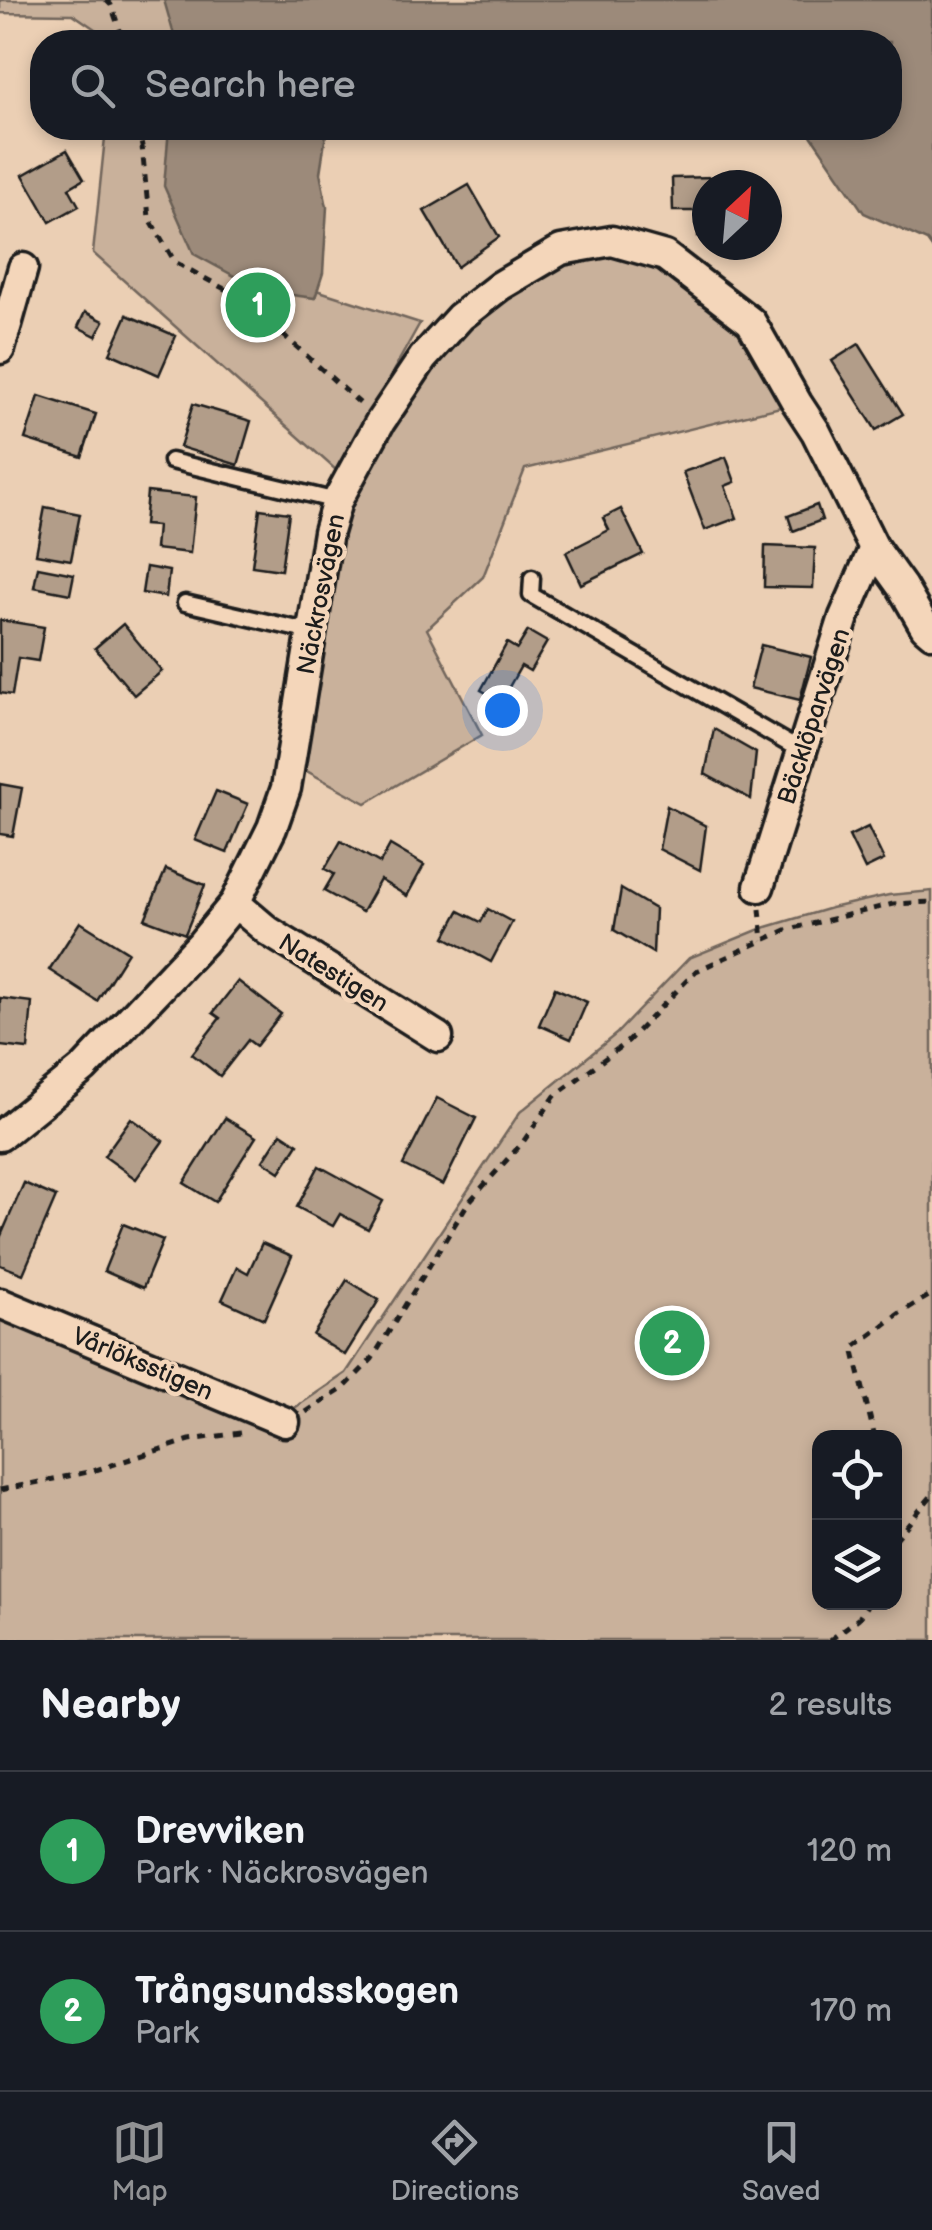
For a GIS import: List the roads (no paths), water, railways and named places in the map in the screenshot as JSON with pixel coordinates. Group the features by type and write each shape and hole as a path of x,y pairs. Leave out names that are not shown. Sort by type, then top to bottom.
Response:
{"street":[{"name":"Näckrosvägen","path":"0,1136 84,1068 235,902 272,828 286,788 328,532 337,501 380,422 423,358 460,317 500,286 561,250 612,241 665,256 752,322 816,432 874,548 932,634"},
{"path":"0,349 23,268"},
{"name":"Bäcklöparvägen","path":"759,887 844,617 874,548"},
{"name":"Natestigen","path":"235,902 268,931 438,1037"},
{"name":"Vårlöksstigen","path":"0,1303 285,1422"}],"lane":[{"path":"171,461 337,501"},
{"path":"532,578 532,595 802,751"},
{"path":"184,603 311,632"}],"place":[{"name":"Drevviken","path":"258,305"},
{"name":"Trångsundsskogen","path":"672,1343"}]}
